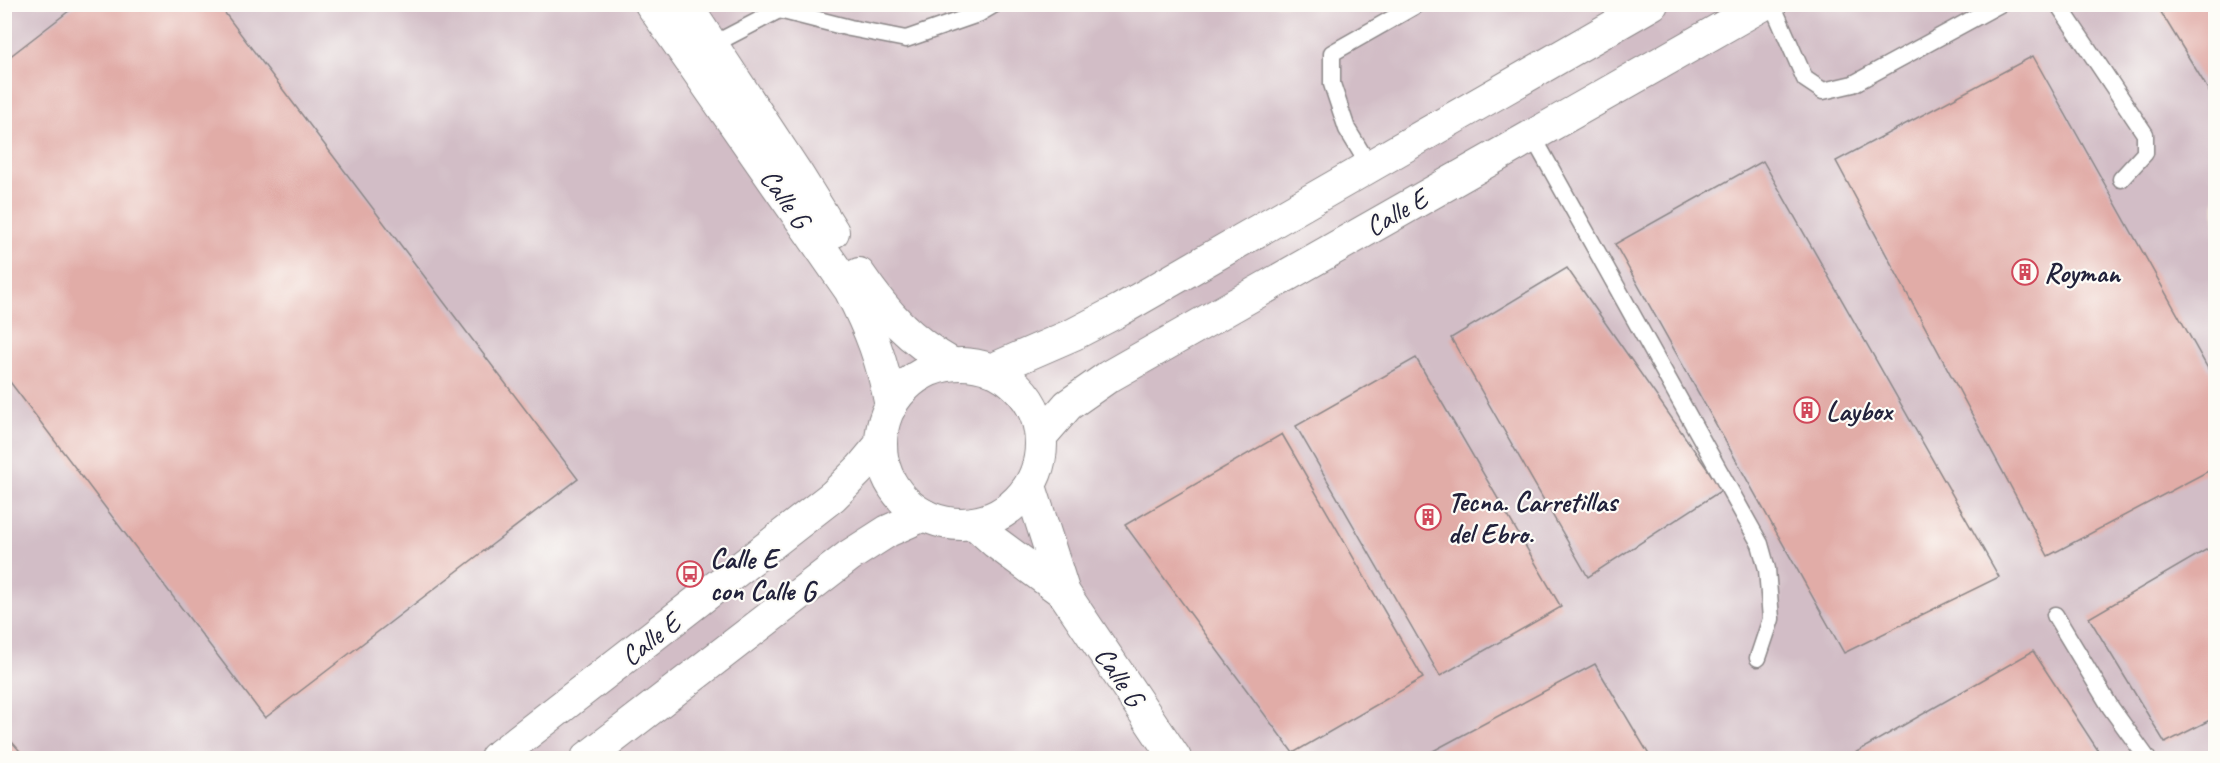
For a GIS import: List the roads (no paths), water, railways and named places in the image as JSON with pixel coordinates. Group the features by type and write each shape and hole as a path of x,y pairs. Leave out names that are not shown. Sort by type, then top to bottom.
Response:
{"street":[{"name":"Calle G","path":"651,4 850,290 870,331 882,364 891,406"},
{"name":"Calle G","path":"685,4 883,307 902,329 925,348 952,364"},
{"name":"Calle E","path":"1041,436 1068,405 1107,377 1764,4"},
{"name":"Calle E","path":"992,370 1074,334 1120,310 1644,6"},
{"path":"952,364 965,364 992,370 1007,378 1020,389 1030,403 1041,436 1039,462 1030,486 1006,511 990,519 974,523 957,524 924,515 906,502 892,486 884,466 881,444 884,424 891,406 902,390 916,377 952,364"},
{"name":"Calle E","path":"495,759 833,495 861,468 881,444"},
{"name":"Calle G","path":"1030,486 1064,593 1175,759"},
{"name":"Calle E","path":"587,759 849,556 888,531 924,515"},
{"name":"Calle G","path":"974,523 995,542 1064,593"}],"lane":[{"path":"712,45 779,7 850,28 906,39 978,14 995,4"},
{"path":"1370,167 1347,129 1343,118 1332,84 1332,53 1418,4"},
{"path":"1772,4 1805,79 1823,91 1853,84 2000,4"},
{"path":"2058,4 2145,134 2145,153 2121,179"},
{"path":"1532,135 1760,544 1767,568 1771,619 1758,658"},
{"path":"2055,615 2112,708 2147,759"}],"place":[{"name":"Royman","path":"2025,272"},
{"name":"Laybox","path":"1807,410"},
{"name":"Tecna. Carretillas del Ebro.","path":"1428,517"},
{"name":"Calle E con Calle G","path":"690,574"}]}
